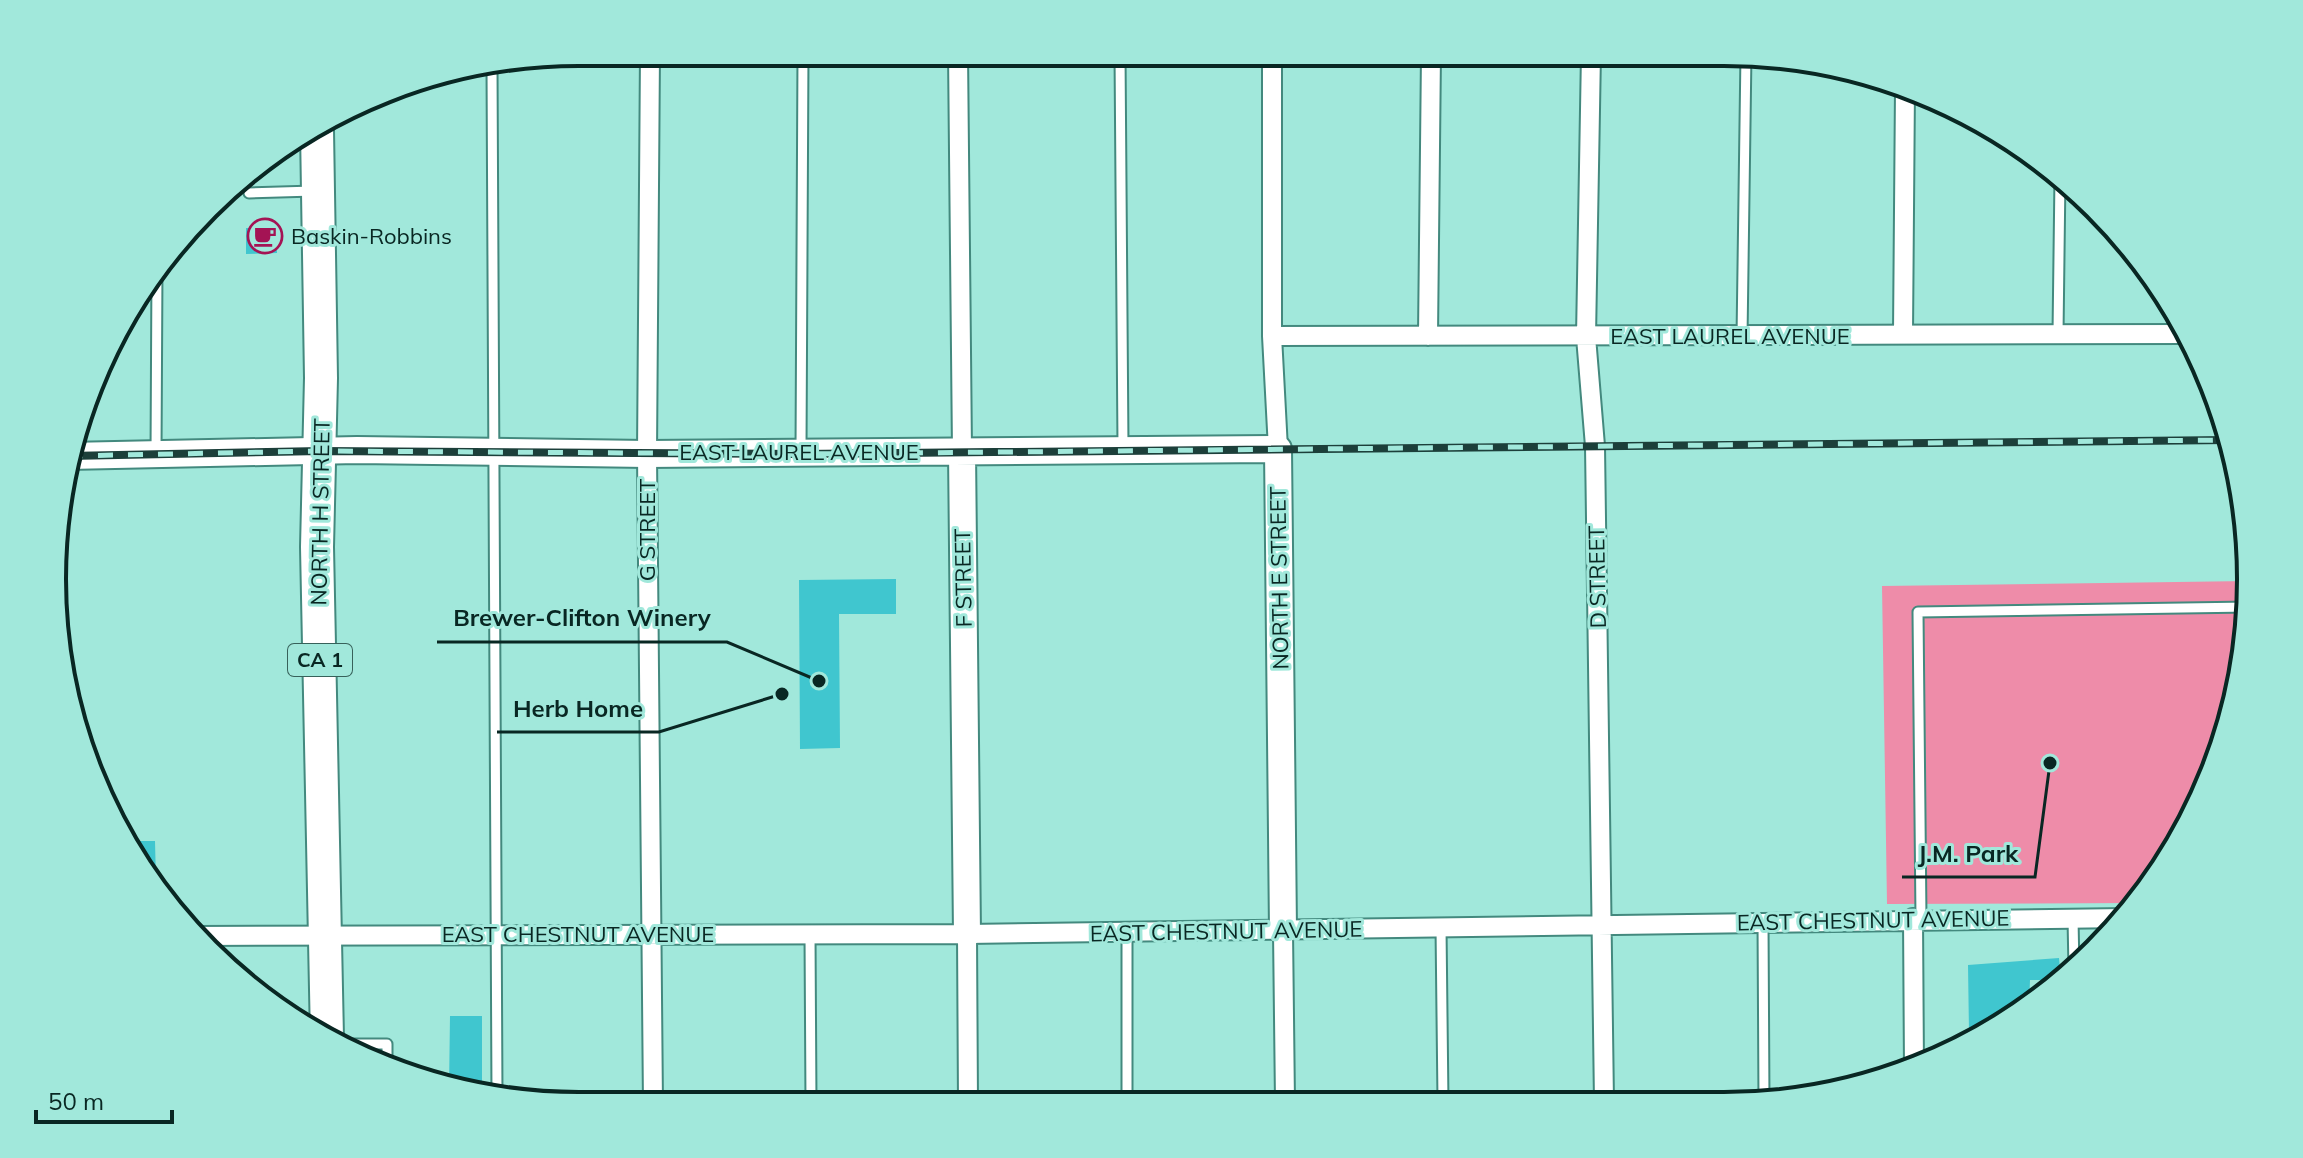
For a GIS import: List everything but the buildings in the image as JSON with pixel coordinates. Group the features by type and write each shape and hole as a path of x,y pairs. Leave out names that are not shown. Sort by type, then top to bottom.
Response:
{"highway":[{"name":"NORTH H STREET","path":"317,138 321,451 317,547 327,1026"}],"street":[{"name":"G STREET","path":"650,66 647,454 653,1092"},
{"name":"F STREET","path":"958,66 968,1092"},
{"name":"NORTH E STREET","path":"1272,66 1272,336 1278,449 1285,1092"},
{"path":"1428,336 1431,66"},
{"name":"D STREET","path":"1591,66 1586,337 1596,460 1604,1092"},
{"path":"1903,334 1905,99"},
{"name":"EAST LAUREL AVENUE","path":"1272,336 1742,338 1903,334 2174,334"},
{"name":"EAST LAUREL AVENUE","path":"81,456 496,450 647,454 1278,449"},
{"path":"1914,1055 1917,918"},
{"name":"EAST CHESTNUT AVENUE","path":"210,936 1127,933 1917,918 2109,918"}],"lane":[{"path":"801,452 803,66"},
{"path":"1120,66 1123,450"},
{"path":"1742,338 1746,67"},
{"path":"492,74 497,1085"},
{"path":"249,193 318,191"},
{"path":"2058,334 2060,191"},
{"path":"156,454 157,287"},
{"path":"1917,918 1918,612 2236,607"},
{"path":"2073,918 2074,954"},
{"path":"1763,921 1764,1090"},
{"path":"1441,927 1443,1092"},
{"path":"1127,933 1127,1092"},
{"path":"810,934 811,1092"},
{"path":"363,1044 387,1044 387,1055"}],"shaded area":[{"path":"2237,581 2233,646 2220,712 2210,744 2168,836 2121,903 1887,904 1882,586"}],"railway":[{"path":"81,456 321,451 801,454 2218,440"}],"place":[{"name":"Baskin-Robbins","path":"265,236"},
{"name":"Brewer-Clifton Winery","path":"819,681"},
{"name":"Herb Home","path":"782,694"},
{"name":"J.M. Park","path":"2050,763"}]}
